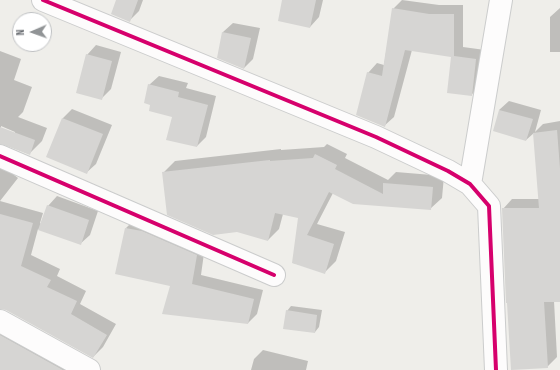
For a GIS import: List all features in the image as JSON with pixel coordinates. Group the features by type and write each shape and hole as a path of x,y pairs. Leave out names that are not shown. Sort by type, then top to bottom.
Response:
{"street":[{"path":"43,0 376,137 448,171 470,184 489,206 496,370"},
{"path":"470,184 501,0"},
{"path":"0,156 274,274"},
{"path":"0,321 89,370"}],"building":[{"path":"116,0 138,0 130,22 111,14"},
{"path":"282,0 316,0 310,28 278,21"},
{"path":"392,8 429,14 454,14 454,56 476,59 472,96 447,93 451,57 405,50 385,127 356,115 367,72 382,76"},
{"path":"222,32 251,38 244,69 217,58"},
{"path":"86,54 112,61 102,100 76,93"},
{"path":"148,84 179,92 178,97 208,105 197,147 166,140 172,117 149,111 150,105 144,103"},
{"path":"499,110 533,119 526,141 493,131"},
{"path":"62,118 103,134 87,174 46,157"},
{"path":"0,127 35,140 30,155 0,144"},
{"path":"557,130 560,169 560,302 544,302 548,368 511,370 506,303 502,208 539,208 533,133"},
{"path":"315,154 337,165 335,169 383,194 383,183 433,187 431,210 353,204 329,192 307,235 334,244 325,274 292,263 298,218 275,213 268,241 237,232 213,235 167,215 162,172 270,160 313,158"},
{"path":"47,205 89,220 81,245 38,230"},
{"path":"0,214 33,223 21,266 51,280 47,287 77,301 71,314 107,335 93,358 6,310 0,309"},
{"path":"125,228 142,231 197,255 192,284 254,299 248,324 162,314 170,286 115,274"},
{"path":"286,310 317,315 315,333 283,329"},
{"path":"0,335 63,370 0,370"}],"cycle path":[{"path":"43,0 376,137 448,171 470,184 489,206 496,370"},
{"path":"0,156 274,275"}]}
